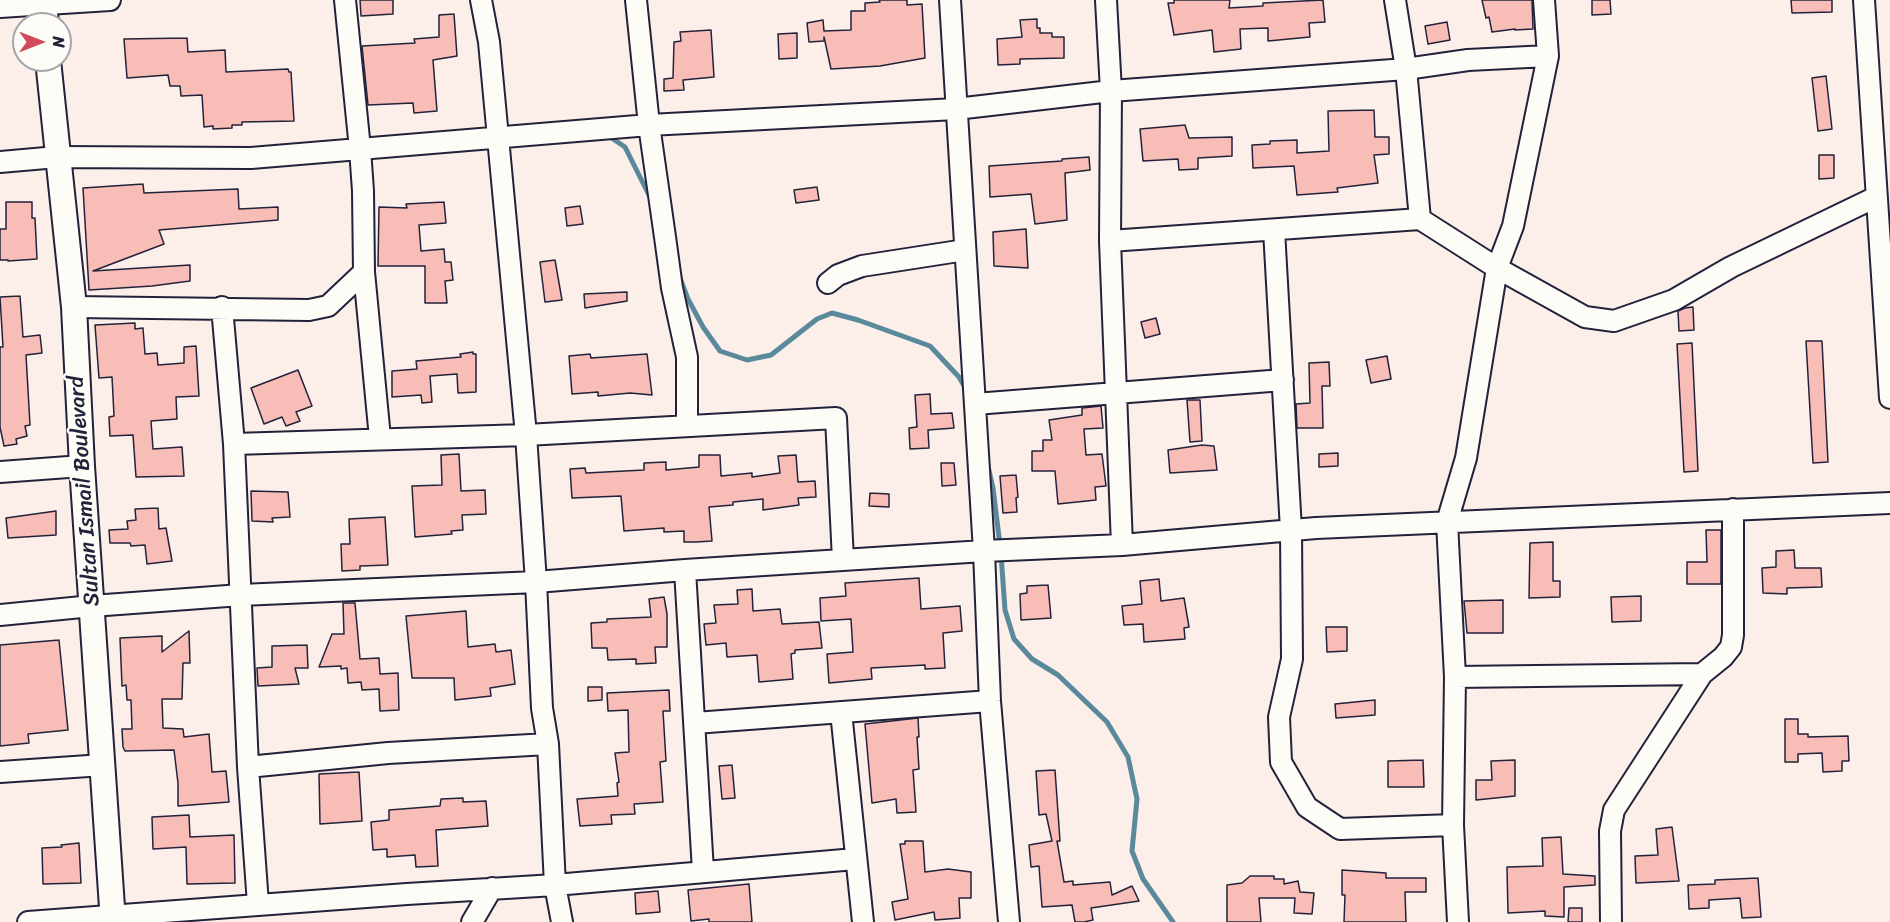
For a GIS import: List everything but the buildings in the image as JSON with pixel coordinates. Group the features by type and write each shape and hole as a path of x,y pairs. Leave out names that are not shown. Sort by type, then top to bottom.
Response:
{"street":[{"path":"0,7 45,10 111,0"},
{"path":"345,0 360,149 364,272 380,438"},
{"path":"481,0 489,42 526,435 542,708 548,744 555,885 562,922"},
{"path":"636,0 649,125 672,288 687,357 687,425"},
{"path":"950,0 984,550 990,700 1009,922"},
{"path":"1106,0 1111,91 1110,241 1122,545"},
{"path":"1395,0 1406,69 1420,219"},
{"path":"1458,922 1453,825 1455,677 1447,522 1466,458 1497,268 1513,225 1548,56 1544,0"},
{"path":"1864,0 1890,398"},
{"path":"0,162 57,157 251,158 649,125 956,109 1111,91 1406,69 1468,60 1548,56"},
{"name":"Sultan Ismail Boulevard","path":"49,72 74,307 82,466 113,918"},
{"path":"1110,241 1420,219 1497,268 1585,317 1614,321 1674,300 1731,267 1876,197"},
{"path":"1274,230 1291,530 1292,659 1279,717 1281,762 1307,807 1340,829 1453,825"},
{"path":"828,283 838,275 862,266 965,250"},
{"path":"74,307 222,307 290,310 328,306 364,272"},
{"path":"222,307 234,444 248,767 258,904"},
{"path":"975,404 1282,380"},
{"path":"234,444 526,435 836,417 843,560"},
{"path":"0,472 82,466"},
{"path":"0,615 241,595 536,582 984,550 1122,545 1291,530 1733,509 1890,504"},
{"path":"1611,922 1610,831 1614,810 1702,674 1723,657 1731,647 1733,634 1733,509"},
{"path":"685,570 703,871"},
{"path":"1455,677 1702,674"},
{"path":"695,723 990,700"},
{"path":"841,712 863,922"},
{"path":"248,767 388,753 548,744"},
{"path":"0,772 102,765"},
{"path":"28,922 113,918 258,904 555,885 855,859"},
{"path":"472,922 492,888"}],"waterway":[{"path":"607,135 625,147 650,197"},
{"path":"678,273 688,299 703,327 720,351 747,360 771,355 817,319 832,313 930,346 959,377 967,391"},
{"path":"987,462 993,488 1000,545"},
{"path":"1001,554 1005,610 1014,639 1032,659 1058,675 1107,722 1128,757 1137,799 1132,851 1143,879 1173,922"}]}
